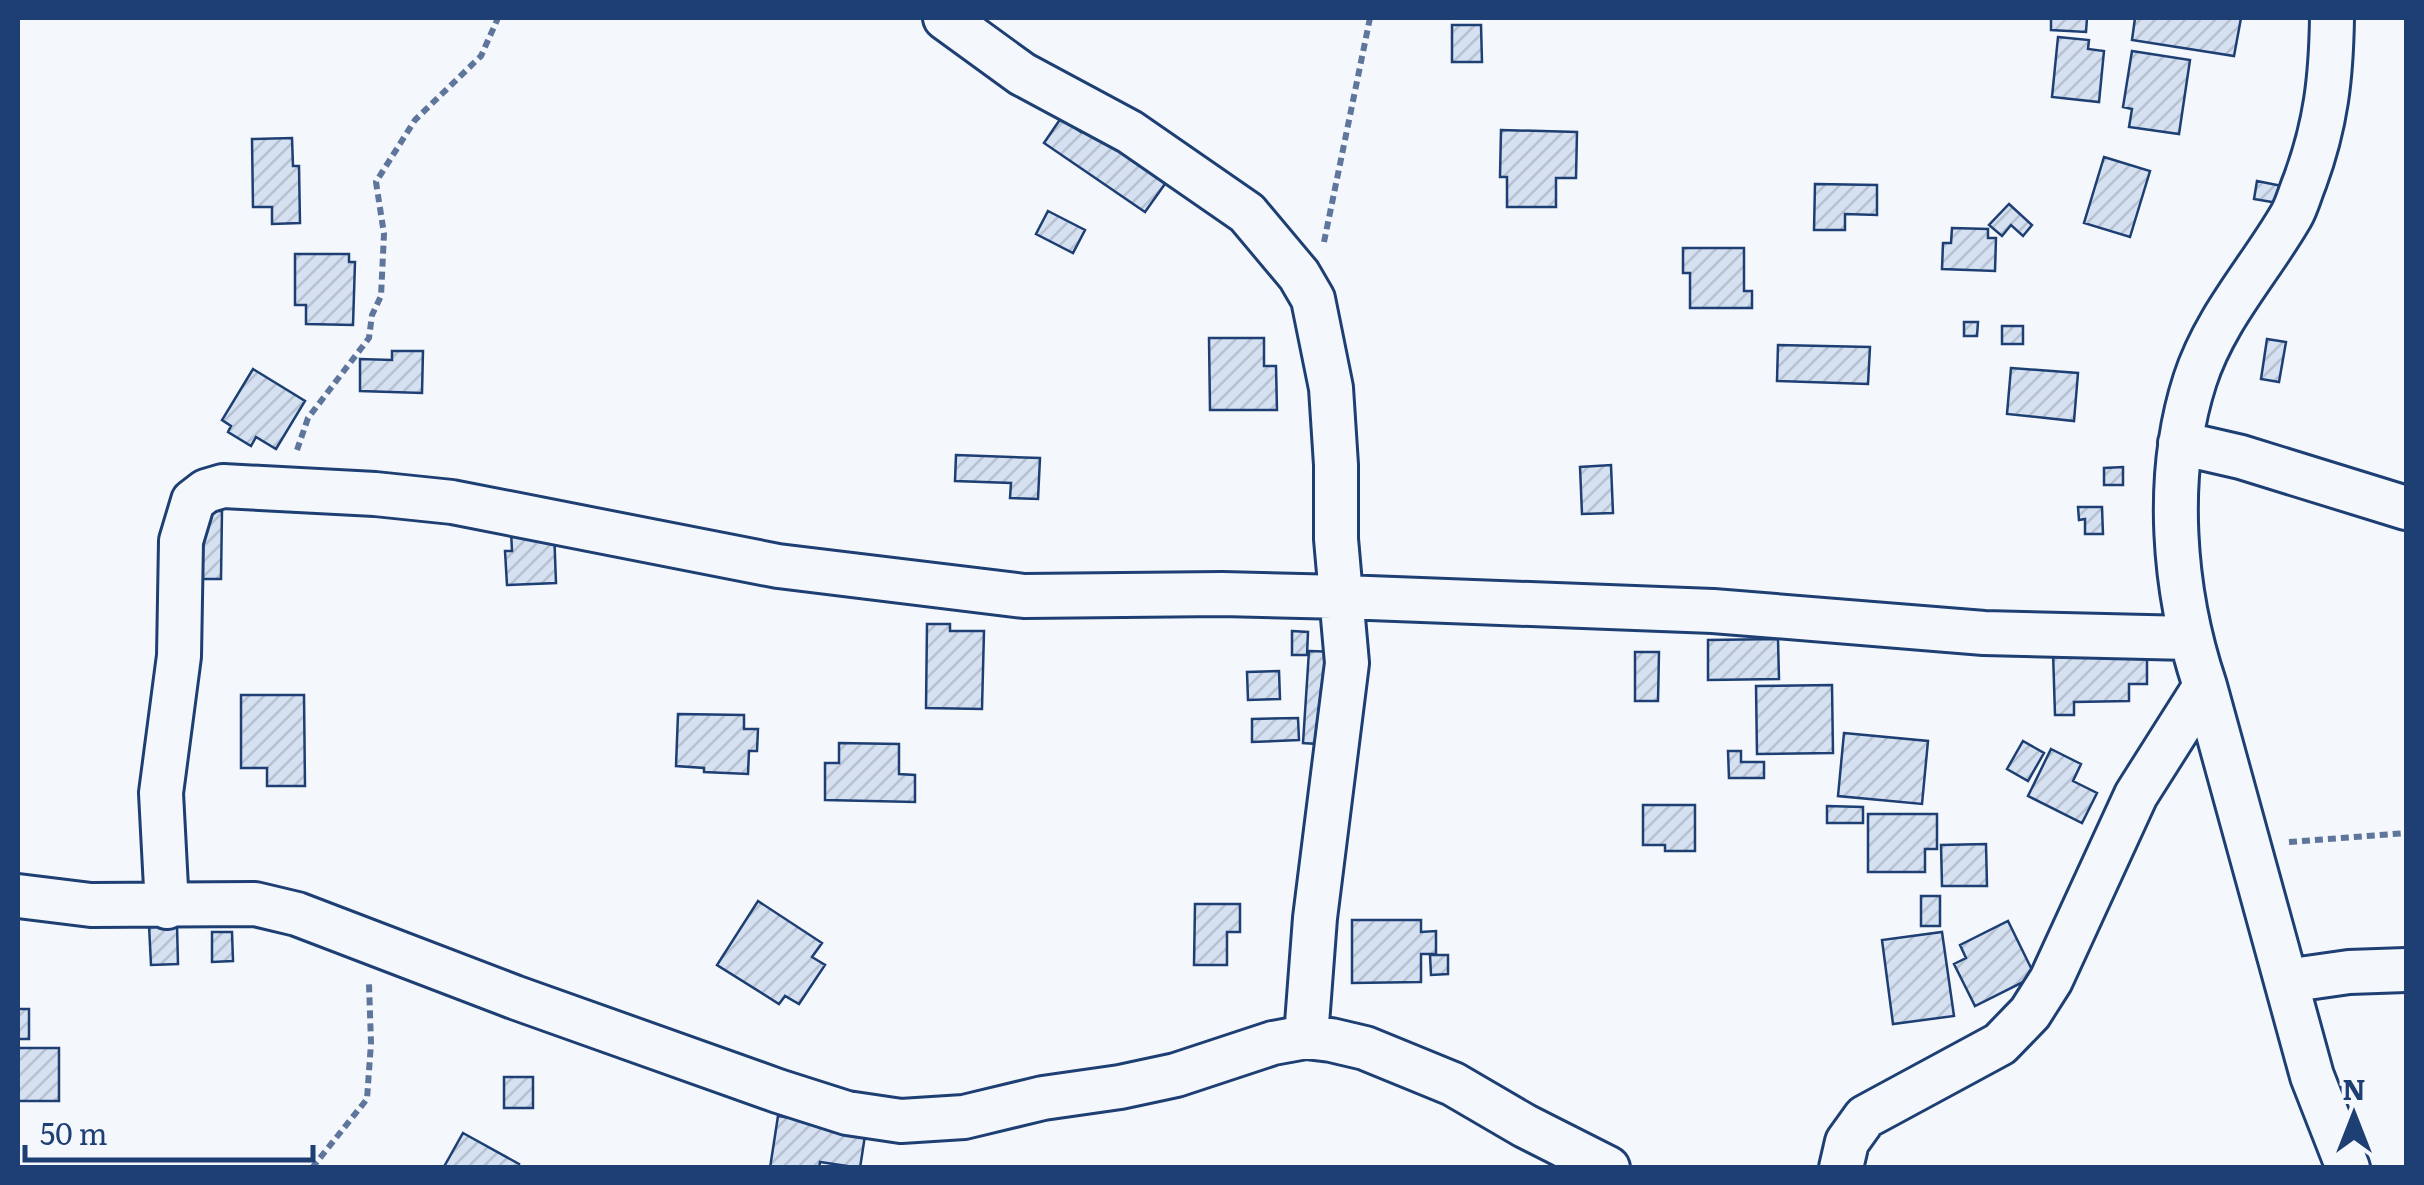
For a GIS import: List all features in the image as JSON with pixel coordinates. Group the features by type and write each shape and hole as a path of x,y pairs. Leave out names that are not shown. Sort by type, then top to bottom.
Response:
{"street":[{"path":"945,18 1022,74 1130,132 1247,213 1299,275 1313,300 1330,388 1346,662 1315,918 1306,1037"},
{"path":"2332,18 2331,82 2321,137 2292,214 2234,296 2196,377 2180,443 2179,553 2188,638 2205,686 2312,1076 2348,1168"},
{"path":"2180,443 2242,457 2406,508"},
{"path":"166,907 162,793 179,656 180,541 193,501 206,491 223,486 452,502 778,566 1024,596 1222,594 1343,598 1713,612 1984,632 2188,638"},
{"path":"1841,1168 1847,1142 1865,1117 2000,1044 2030,1014 2051,980 2136,794 2205,686"},
{"path":"18,896 91,905 254,904 297,914 778,1091 847,1113 901,1120 964,1117 1043,1098 1120,1088 1306,1037 1365,1048 1453,1084 1524,1126 1608,1168"},
{"path":"2286,982 2348,972 2406,970"}],"path":[{"path":"283,489 308,418 369,338 372,316 381,296 384,234 376,182 415,120 481,56 498,18"},
{"path":"1313,300 1370,18"},
{"path":"2248,846 2406,833"},
{"path":"312,1168 368,1099 370,943"}],"building":[{"path":"2051,18 2087,18 2086,32 2051,30"},
{"path":"2135,18 2241,18 2234,56 2132,40"},
{"path":"1452,25 1481,25 1482,62 1452,62"},
{"path":"2058,37 2089,40 2088,49 2104,51 2099,102 2052,97"},
{"path":"2132,51 2190,60 2179,134 2129,127 2132,109 2123,107"},
{"path":"1061,118 1081,132 1091,118 1172,174 1145,212 1044,143"},
{"path":"1501,130 1577,132 1576,178 1556,178 1556,207 1507,207 1507,177 1500,177"},
{"path":"292,138 293,166 299,166 300,223 272,224 272,207 253,207 252,139"},
{"path":"2104,157 2150,171 2130,237 2084,223"},
{"path":"2257,181 2282,186 2278,203 2254,199"},
{"path":"1815,184 1877,185 1877,215 1845,214 1845,230 1814,230"},
{"path":"2009,204 2032,225 2023,236 2011,225 2002,236 1989,225"},
{"path":"1048,211 1085,230 1073,253 1036,234"},
{"path":"1952,228 1988,229 1988,238 1996,238 1995,271 1942,269 1943,243 1951,243"},
{"path":"1683,248 1744,248 1744,291 1752,291 1752,308 1690,308 1690,273 1683,273"},
{"path":"295,254 349,254 349,262 355,262 353,325 306,324 306,305 295,305"},
{"path":"1964,322 1978,322 1977,336 1964,336"},
{"path":"2002,326 2023,326 2023,344 2002,344"},
{"path":"1209,338 1264,338 1264,366 1276,366 1277,410 1210,410"},
{"path":"2267,339 2286,342 2279,382 2261,379"},
{"path":"1778,345 1870,347 1868,384 1777,381"},
{"path":"392,351 423,351 422,393 360,391 360,359 392,360"},
{"path":"2011,368 2078,373 2074,421 2007,414"},
{"path":"253,369 305,401 276,449 256,437 251,446 228,432 231,426 222,420"},
{"path":"956,455 1040,458 1038,499 1010,498 1011,483 955,481"},
{"path":"1611,465 1613,513 1582,514 1580,467"},
{"path":"2123,467 2123,485 2104,485 2104,468"},
{"path":"2078,507 2102,507 2103,534 2085,534 2085,519 2079,520"},
{"path":"194,511 222,511 221,579 193,579"},
{"path":"554,529 556,583 507,585 505,551 512,551 511,531"},
{"path":"927,624 950,624 950,631 984,631 982,709 926,708"},
{"path":"1292,631 1308,632 1307,655 1292,655"},
{"path":"1778,639 1779,679 1708,680 1708,640"},
{"path":"1309,651 1338,652 1332,745 1303,743"},
{"path":"2147,651 2147,684 2129,684 2129,701 2074,702 2074,715 2055,715 2053,652"},
{"path":"1635,652 1659,652 1658,701 1635,701"},
{"path":"1279,671 1280,699 1248,700 1247,672"},
{"path":"1832,685 1833,753 1757,754 1756,686"},
{"path":"241,695 304,695 305,786 267,786 267,768 241,768"},
{"path":"678,714 744,715 744,729 758,729 757,751 749,751 748,774 676,766"},
{"path":"1298,718 1299,740 1252,742 1252,719"},
{"path":"1844,733 1928,741 1922,804 1838,796"},
{"path":"2023,741 2044,753 2028,781 2007,769"},
{"path":"839,743 899,744 899,774 915,775 915,802 825,800 825,763 839,763"},
{"path":"2051,749 2081,764 2073,781 2097,793 2082,823 2028,796"},
{"path":"1728,751 1741,751 1741,762 1764,762 1764,778 1729,778"},
{"path":"1643,805 1695,805 1695,851 1665,851 1665,845 1643,845"},
{"path":"1827,806 1863,807 1863,823 1827,823"},
{"path":"1868,814 1937,814 1937,849 1925,849 1925,872 1868,872"},
{"path":"1986,844 1987,886 1942,886 1941,845"},
{"path":"1921,896 1940,896 1940,926 1921,926"},
{"path":"758,901 822,943 812,957 825,965 799,1004 785,996 779,1004 717,965"},
{"path":"1195,904 1240,904 1240,932 1227,932 1227,965 1194,965"},
{"path":"1352,920 1421,920 1421,932 1436,931 1436,954 1421,954 1421,982 1352,983"},
{"path":"2008,921 2035,976 1975,1006 1954,964 1966,958 1960,945"},
{"path":"149,925 177,925 178,964 151,965"},
{"path":"212,932 232,932 233,961 212,962"},
{"path":"1942,932 1954,1016 1893,1024 1882,940"},
{"path":"1430,955 1448,955 1448,974 1431,975"},
{"path":"18,1009 29,1009 29,1039 18,1039"},
{"path":"18,1048 59,1048 59,1101 18,1101"},
{"path":"504,1077 533,1077 533,1108 504,1108"},
{"path":"778,1116 866,1129 860,1168 820,1162 819,1168 770,1168"},
{"path":"463,1133 519,1164 517,1168 445,1165"}]}
